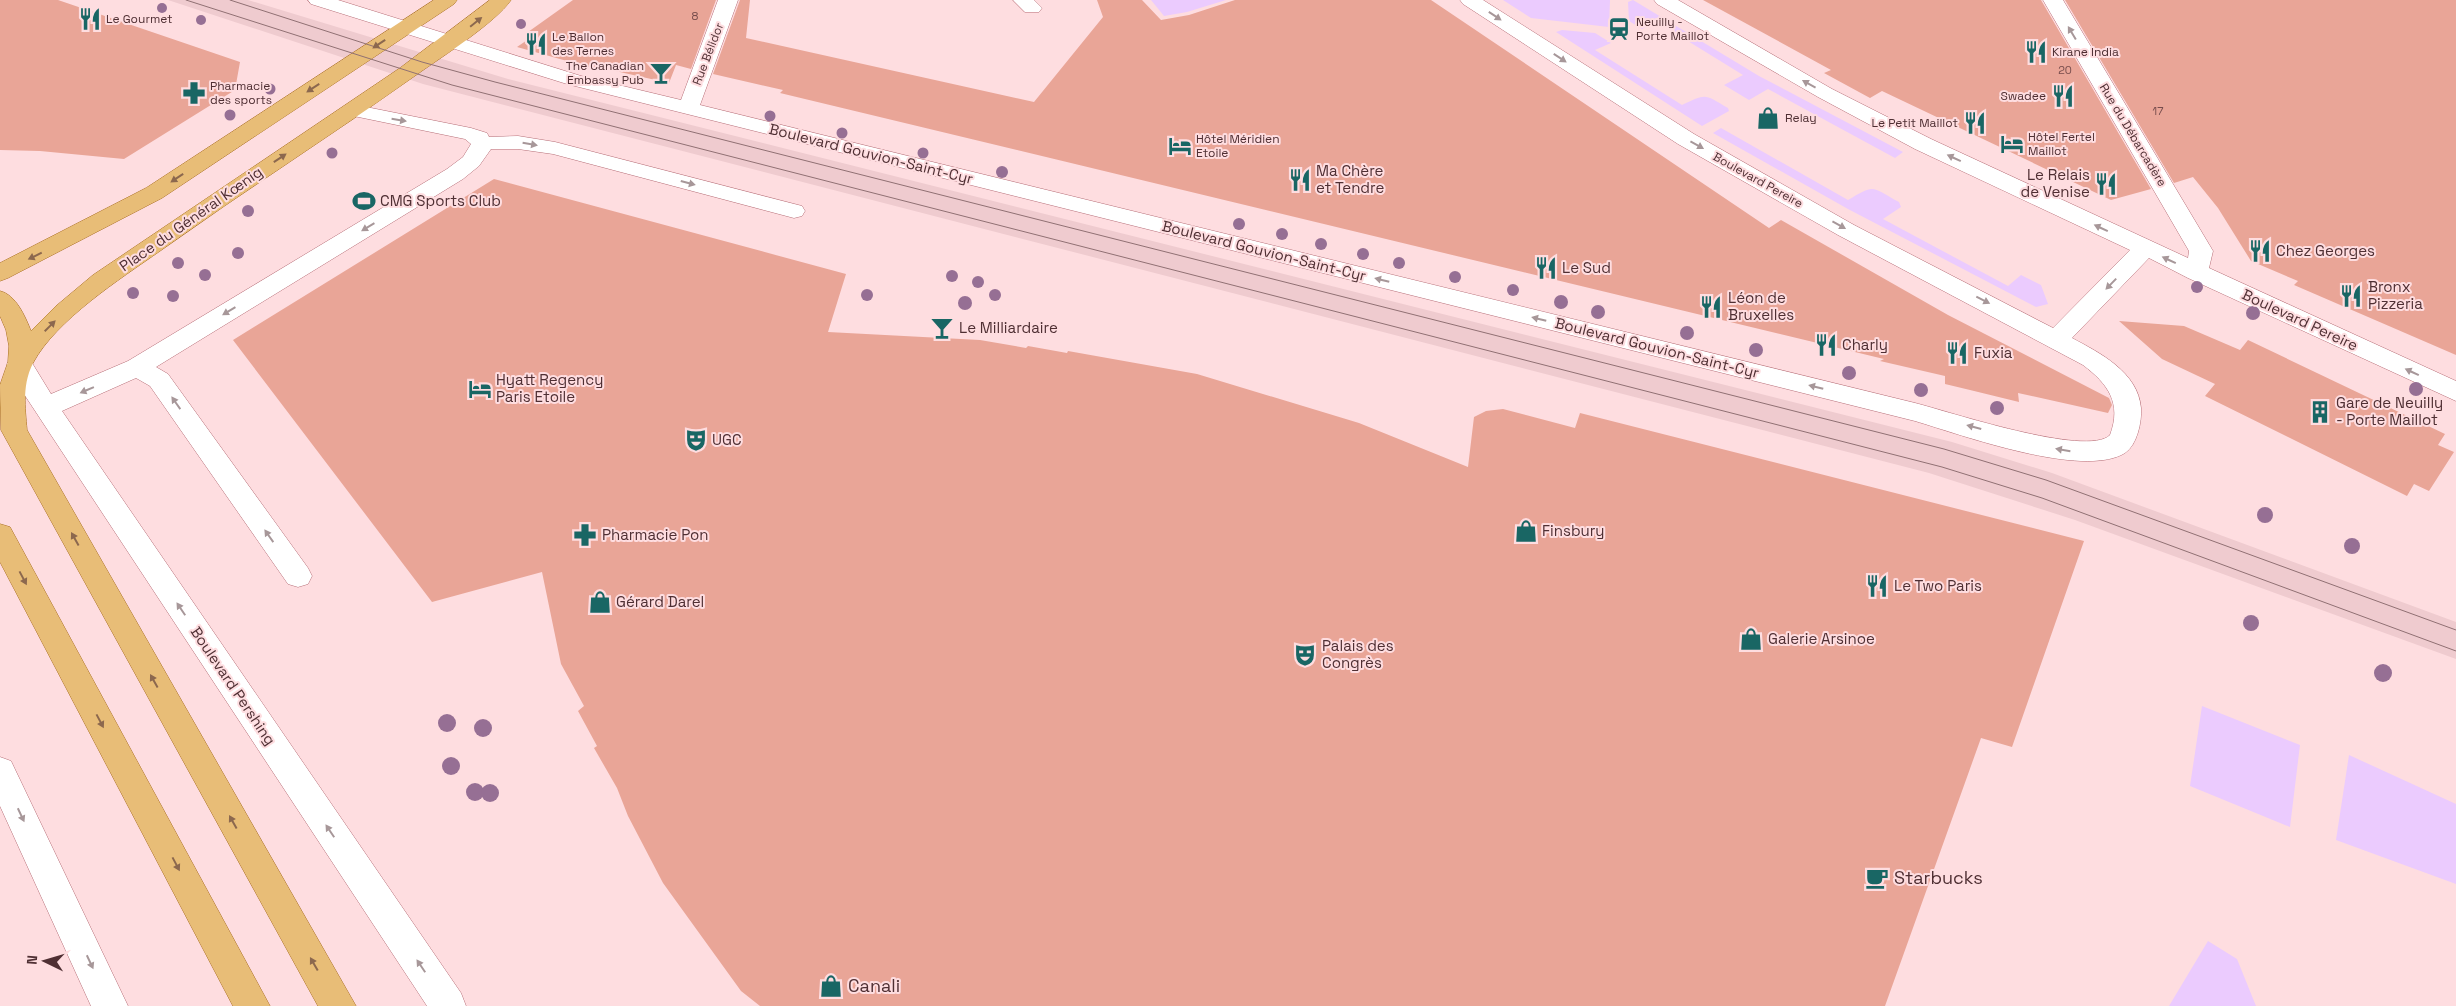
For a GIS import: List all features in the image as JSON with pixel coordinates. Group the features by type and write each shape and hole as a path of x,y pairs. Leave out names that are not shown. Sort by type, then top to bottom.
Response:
{"main road":[{"path":"0,273 154,193 447,0"},
{"name":"Place du Général Kœnig","path":"0,394 35,340 63,312 98,284 201,210 451,42 501,0"},
{"path":"0,299 13,315 21,341 20,364 13,381 11,396 14,430 338,1006"},
{"path":"0,535 252,1006"}],"street":[{"name":"Boulevard Gouvion-Saint-Cyr","path":"318,0 574,80 1915,412 2051,448 2094,453 2116,446 2123,438"},
{"name":"Rue Bélidor","path":"688,109 728,0"},
{"name":"Boulevard Pereire","path":"1470,0 1686,139 1846,230 2057,339 2099,364 2119,385 2128,402 2128,417 2123,438"},
{"name":"Boulevard Pereire","path":"1664,0 1808,83 1923,144 2196,273 2456,392"},
{"name":"Rue du Débarcadère","path":"2053,0 2201,250 2196,273"},
{"path":"352,110 471,134 479,138 482,144"},
{"path":"482,144 503,141 523,142 555,148 794,211"},
{"path":"46,407 137,367 455,174 475,157 482,144"},
{"path":"2057,339 2145,248"},
{"name":"Boulevard Pershing","path":"20,364 46,407 448,1006"},
{"path":"137,367 159,380 298,576"},
{"path":"0,771 110,1006"}],"shaded area":[{"path":"168,0 248,0 508,79 1952,442 2052,473 2456,622 2456,659 2075,520 1929,473 423,84"},
{"path":"1151,0 1226,0 1187,12 1164,16"},
{"path":"1503,0 1610,0 1609,27 1531,18"},
{"path":"1633,0 1759,76 1903,152 1895,158 1768,89 1749,100 1724,85 1743,75 1657,22 1642,29 1629,21 1628,2"},
{"path":"1562,30 1595,33 1611,43 1595,50 1682,105 1696,98 1705,97 1728,108 1729,111 1702,126 1556,32"},
{"path":"1721,128 1848,200 1869,189 1878,190 1899,202 1901,207 1883,219 2008,286 2021,275 2041,285 2048,304 2036,307 1848,209 1713,133"},
{"path":"2202,706 2300,745 2290,827 2190,786"},
{"path":"2349,755 2456,804 2456,884 2336,840"},
{"path":"2208,941 2237,959 2256,1006 2169,1006"}],"building":[{"path":"0,0 58,0 240,62 235,90 124,159 40,151 0,150"},
{"path":"573,0 716,0 691,69 676,65 669,83 602,68 592,68 517,47 536,34 528,32"},
{"path":"740,0 750,0 746,38 1034,102 1103,17 1097,0 1142,0 1161,20 1189,15 1235,0 1431,0 1769,228 1781,220 1948,315 2109,398 2112,405 2108,413 2018,393 2019,402 1945,384 1945,376 1880,361 1884,359 780,93 783,90 713,74"},
{"path":"1703,0 2041,0 2151,189 2111,200 1882,91 1870,98 1824,73 1831,70"},
{"path":"2065,0 2456,0 2456,355 2294,285 2298,281 2251,261 2218,208 2193,177 2174,183"},
{"name":"Palais des Congrès","path":"494,179 846,274 828,332 980,340 1026,348 1028,346 1067,353 1068,351 1197,374 1359,423 1468,467 1474,417 1486,411 1503,409 1575,428 1580,413 2084,541 2012,747 1981,738 1885,1006 760,1006 741,991 663,883 628,816 617,788 594,748 597,746 578,711 584,706 561,664 542,572 432,602 233,340"},
{"name":"Gare de Neuilly - Porte Maillot","path":"2119,321 2184,326 2240,350 2248,340 2445,434 2438,445 2454,452 2429,491 2414,484 2407,496 2205,396 2215,384 2162,359"}],"tram line":[{"path":"186,0 452,85 1942,467 2042,498 2456,651"},
{"path":"230,0 422,62 495,82 1944,449 2046,480 2456,630"}],"place":[{"name":"Le Gourmet","path":"90,19"},
{"name":"Neuilly - Porte Maillot","path":"1619,29"},
{"name":"Le Ballon des Ternes","path":"536,44"},
{"name":"Kirane India","path":"2036,52"},
{"name":"The Canadian Embassy Pub","path":"661,73"},
{"name":"Pharmacie des sports","path":"194,93"},
{"name":"Swadee","path":"2063,96"},
{"name":"Relay","path":"1768,118"},
{"name":"Le Petit Maillot","path":"1975,123"},
{"name":"Hôtel Fertel Maillot","path":"2012,144"},
{"name":"Hôtel Méridien Etoile","path":"1180,146"},
{"name":"Ma Chère et Tendre","path":"1300,180"},
{"name":"Le Relais de Venise","path":"2106,184"},
{"name":"CMG Sports Club","path":"364,201"},
{"name":"Chez Georges","path":"2260,251"},
{"name":"Le Sud","path":"1546,268"},
{"name":"Bronx Pizzeria","path":"2351,296"},
{"name":"Léon de Bruxelles","path":"1711,307"},
{"name":"Le Milliardaire","path":"942,328"},
{"name":"Charly","path":"1826,345"},
{"name":"Fuxia","path":"1957,353"},
{"name":"Hyatt Regency Paris Etoile","path":"480,389"},
{"name":"Gare de Neuilly - Porte Maillot","path":"2320,412"},
{"name":"UGC","path":"696,440"},
{"name":"Finsbury","path":"1526,531"},
{"name":"Pharmacie Pon","path":"585,535"},
{"name":"Le Two Paris","path":"1877,586"},
{"name":"Gérard Darel","path":"600,602"},
{"name":"Galerie Arsinoe","path":"1751,639"},
{"name":"Palais des Congrès","path":"1305,655"},
{"name":"Starbucks","path":"1877,878"},
{"name":"Canali","path":"831,986"}]}
